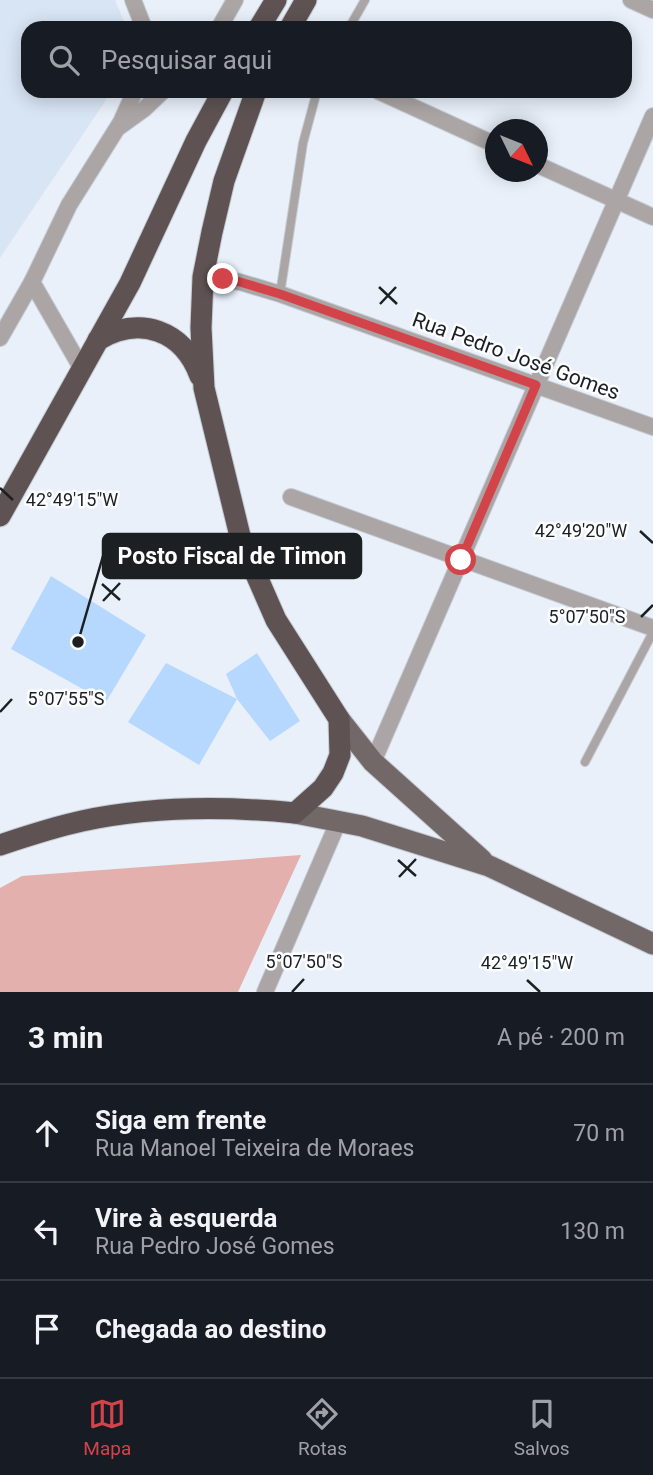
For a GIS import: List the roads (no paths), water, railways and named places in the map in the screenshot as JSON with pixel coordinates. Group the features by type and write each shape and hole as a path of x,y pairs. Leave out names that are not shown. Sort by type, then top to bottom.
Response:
{"highway":[{"path":"263,21 276,0"},
{"path":"294,21 306,0"},
{"path":"0,516 136,272 196,141 219,98"},
{"path":"204,388 201,328 203,277 224,181 254,98"},
{"path":"0,845 82,821 137,812 198,807 295,813 323,788 333,773 340,754 339,719 276,620 252,569 236,520 204,388 194,361 186,349 167,335 133,328 122,329 98,340"}],"main road":[{"path":"339,719 373,762 489,866"},
{"path":"295,813 339,820 489,866 653,944"}],"street":[{"path":"133,0 141,21"},
{"path":"223,21 235,0"},
{"path":"631,0 653,10"},
{"path":"0,338 33,282 69,205 117,129 132,98"},
{"path":"117,129 156,98"},
{"path":"392,98 485,140"},
{"path":"373,762 653,116"},
{"path":"548,170 653,217"},
{"name":"Rua Pedro José Gomes","path":"203,277 240,282 280,294 653,427"},
{"path":"33,282 82,369"},
{"path":"291,497 653,630"},
{"path":"265,992 339,820"}],"lane":[{"path":"353,21 365,0"},
{"path":"280,294 303,143 315,98"},
{"path":"585,762 653,630"}],"place":[{"name":"Posto Fiscal de Timon","path":"78,642"}]}
